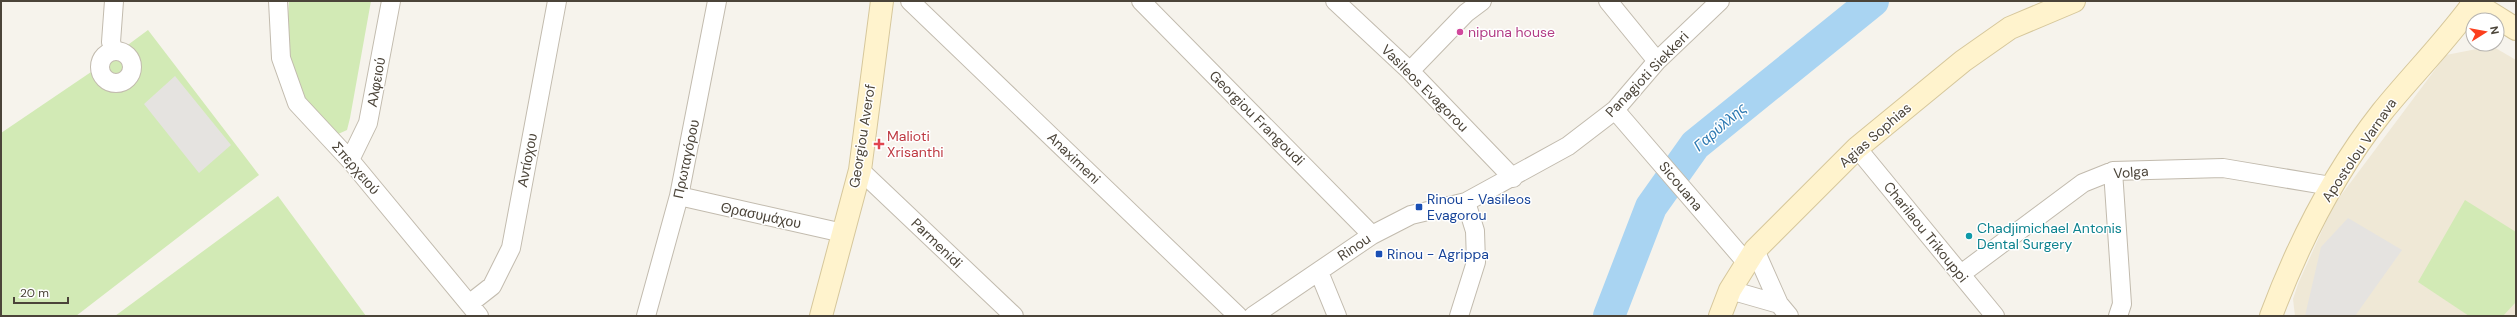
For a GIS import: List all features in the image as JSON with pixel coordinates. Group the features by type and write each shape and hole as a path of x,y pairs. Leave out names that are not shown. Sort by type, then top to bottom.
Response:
{"street":[{"path":"114,1 111,42 114,51"},
{"name":"Σπερχειού","path":"278,1 280,58 297,103 350,160 474,310"},
{"name":"Αλφειού","path":"350,160 368,123 391,1"},
{"name":"Αντίοχου","path":"474,310 492,286 511,248 557,1"},
{"name":"Πρωταγόρου","path":"646,316 678,196 718,1"},
{"name":"Georgiou Averof","path":"821,316 860,170 882,1"},
{"name":"Anaximeni","path":"910,1 1238,316"},
{"name":"Georgiou Frangoudi","path":"1141,1 1372,234"},
{"name":"Vasileos Evagorou","path":"1335,1 1410,71 1512,178"},
{"path":"1410,71 1466,7 1482,1"},
{"path":"1608,1 1657,62"},
{"name":"Panagioti Siekkeri","path":"1466,202 1568,146 1615,110 1657,62 1720,1"},
{"name":"Agias Sophias","path":"1720,316 1730,290 1751,256 1857,148 1963,61 2010,28 2074,1"},
{"path":"2473,2 2516,29"},
{"name":"Apostolou Varnava","path":"2271,316 2298,251 2332,186 2381,113 2473,2"},
{"name":"Sicouana","path":"1615,110 1706,216 1751,256 1784,310"},
{"name":"Charilaou Trikouppi","path":"1857,148 1995,316"},
{"name":"Volga","path":"1960,274 2083,183 2113,171 2223,168 2332,186"},
{"name":"Parmenidi","path":"860,170 1014,316"},
{"path":"2113,171 2122,304 2118,316"},
{"name":"Θρασυμάχου","path":"678,196 843,233"},
{"path":"1459,316 1476,262 1475,230 1466,202"},
{"name":"Rinou","path":"1253,316 1319,272 1372,234 1411,215 1466,202"},
{"path":"1319,272 1337,316"},
{"name":"Sicouana","path":"1730,290 1784,310"}],"shaded area":[{"path":"2465,51 2502,52 2516,60 2516,316 2295,316 2293,299 2298,284 2333,206 2446,55"},
{"path":"175,76 231,145 199,173 144,104"},
{"path":"2348,218 2402,250 2355,316 2305,316 2321,247"}],"green space":[{"path":"289,1 371,1 347,130 336,135 302,95 286,48"},
{"path":"148,30 259,175 76,316 1,316 1,133 94,70"},
{"path":"278,196 366,316 115,316"},
{"path":"2465,200 2516,232 2516,302 2503,316 2469,316 2418,282"}],"waterway":[{"name":"Γαρύλλης","path":"1609,316 1651,207 1695,145 1873,1"}],"place":[{"name":"nipuna house","path":"1460,32"},
{"name":"Malioti Xrisanthi","path":"879,144"},
{"name":"Rinou - Vasileos Evagorou","path":"1419,207"},
{"name":"Chadjimichael Antonis Dental Surgery","path":"1969,236"},
{"name":"Rinou - Agrippa","path":"1379,254"}]}
